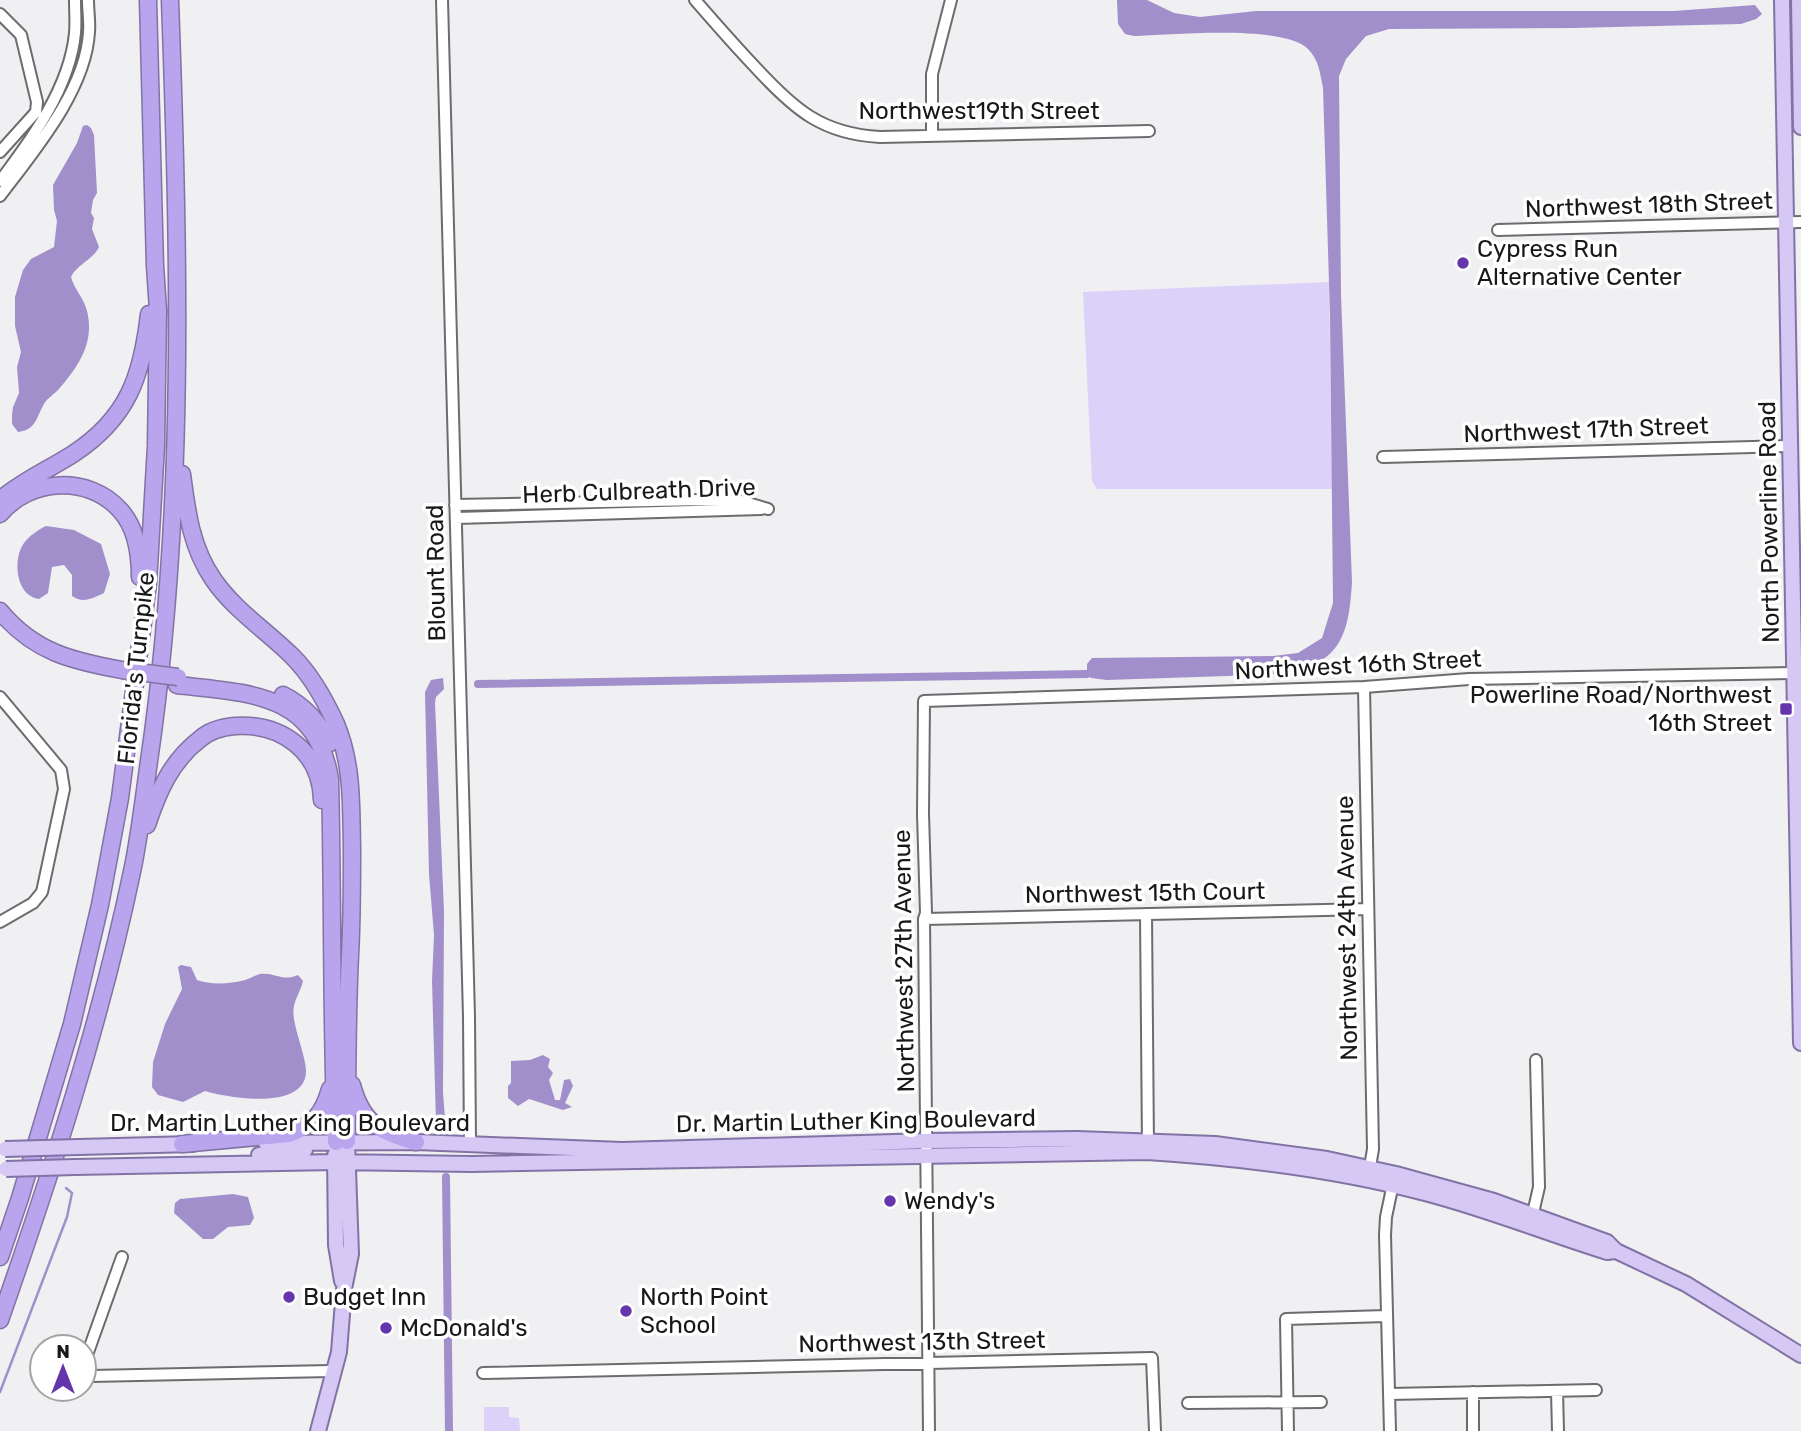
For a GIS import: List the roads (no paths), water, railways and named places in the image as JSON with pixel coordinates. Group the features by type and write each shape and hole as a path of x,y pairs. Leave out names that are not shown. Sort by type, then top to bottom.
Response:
{"highway":[{"name":"Florida's Turnpike","path":"0,1257 72,1024 100,905 120,798 148,584 156,446 158,310 148,0"},
{"name":"Florida's Turnpike","path":"0,1320 41,1203 104,994 134,864 157,706 170,578 176,416 176,241 170,0"},
{"path":"0,500 14,488 94,439 114,418 131,393 142,362 155,266"},
{"path":"176,416 186,513 201,558 228,597 294,658 310,677 326,703 344,746 351,776 353,923 340,1073 316,1117 305,1128 289,1133 183,1144"},
{"path":"0,514 20,495 37,487 80,487 103,496 120,510 131,526 137,546 142,630"},
{"path":"0,611 27,638 44,648 122,674"},
{"path":"0,627 21,646 46,660 89,674 122,674 247,693 269,698 290,710 319,744 328,763 333,913 331,941"},
{"path":"178,681 247,683 286,695 304,707 330,742 341,774 343,920 350,956"},
{"path":"134,864 164,781 184,752 202,736 224,727 250,725 275,730 296,743 312,762 322,785 326,913 331,941 342,1141"},
{"path":"340,1073 365,1116 391,1135 416,1142"}],"main road":[{"name":"North Powerline Road","path":"1782,0 1790,424 1798,448 1794,673 1801,1043"},
{"path":"1791,0 1792,35 1800,44"},
{"path":"1799,0 1801,127"},
{"path":"206,1164 221,1159 327,1148 342,1141 351,1254 344,1289 339,1352 318,1431"},
{"name":"Dr. Martin Luther King Boulevard","path":"2,1149 342,1141 709,1154 734,1150 740,1146 1220,1144 1370,1167 1395,1179 1486,1211 1607,1252 1616,1251"},
{"name":"Dr. Martin Luther King Boulevard","path":"1148,1146 1395,1179 1465,1192 1533,1213 1608,1242 1616,1251 1686,1284 1801,1355"},
{"name":"Dr. Martin Luther King Boulevard","path":"3,1169 342,1162 472,1164 646,1161 653,1156 695,1152 928,1147"},
{"path":"1301,1167 1313,1163 1352,1170 1370,1167"}],"street":[{"path":"0,181 27,153 70,61 76,32 75,0"},
{"path":"0,196 27,153 69,97 83,62 89,33 88,0"},
{"name":"Blount Road","path":"442,0 470,1145"},
{"name":"Northwest19th Street","path":"695,0 788,102 817,122 842,132 868,136 932,136 1149,131"},
{"path":"932,136 932,74 951,0"},
{"path":"0,14 21,35 37,102 36,112 0,152"},
{"path":"13,139 27,153"},
{"name":"Northwest 18th Street","path":"1497,230 1801,222"},
{"name":"Northwest 17th Street","path":"1382,457 1798,448"},
{"name":"Herb Culbreath Drive","path":"455,505 700,500 741,501 768,509 456,518"},
{"name":"Northwest 16th Street","path":"924,701 1364,687 1469,679 1794,673"},
{"name":"Northwest 24th Avenue","path":"1364,687 1373,1149 1370,1167"},
{"path":"0,698 61,770 64,789 42,892 33,904 0,922"},
{"name":"Northwest 27th Avenue","path":"924,701 929,1431"},
{"name":"Northwest 15th Court","path":"924,919 1368,909"},
{"path":"1146,914 1148,1146"},
{"path":"1533,1213 1539,1187 1536,1060"},
{"path":"1390,1431 1385,1235 1395,1179"},
{"path":"122,1257 87,1355 87,1371 91,1376 332,1371"},
{"path":"1288,1431 1286,1319 1386,1315"},
{"name":"Northwest 13th Street","path":"484,1373 1152,1358 1154,1431"},
{"path":"1389,1394 1596,1390"},
{"path":"1557,1391 1558,1431"},
{"path":"1473,1392 1473,1431"},
{"path":"1188,1403 1321,1402"}],"waterway":[{"path":"478,684 1087,674"},
{"path":"446,1177 449,1431"},
{"path":"0,1392 67,1217 72,1193 66,1188"}],"place":[{"name":"Cypress Run Alternative Center","path":"1463,263"},
{"name":"Powerline Road/Northwest 16th Street","path":"1786,709"},
{"name":"Wendy's","path":"890,1201"},
{"name":"Budget Inn","path":"289,1297"},
{"name":"North Point School","path":"626,1311"},
{"name":"McDonald's","path":"386,1328"}]}
